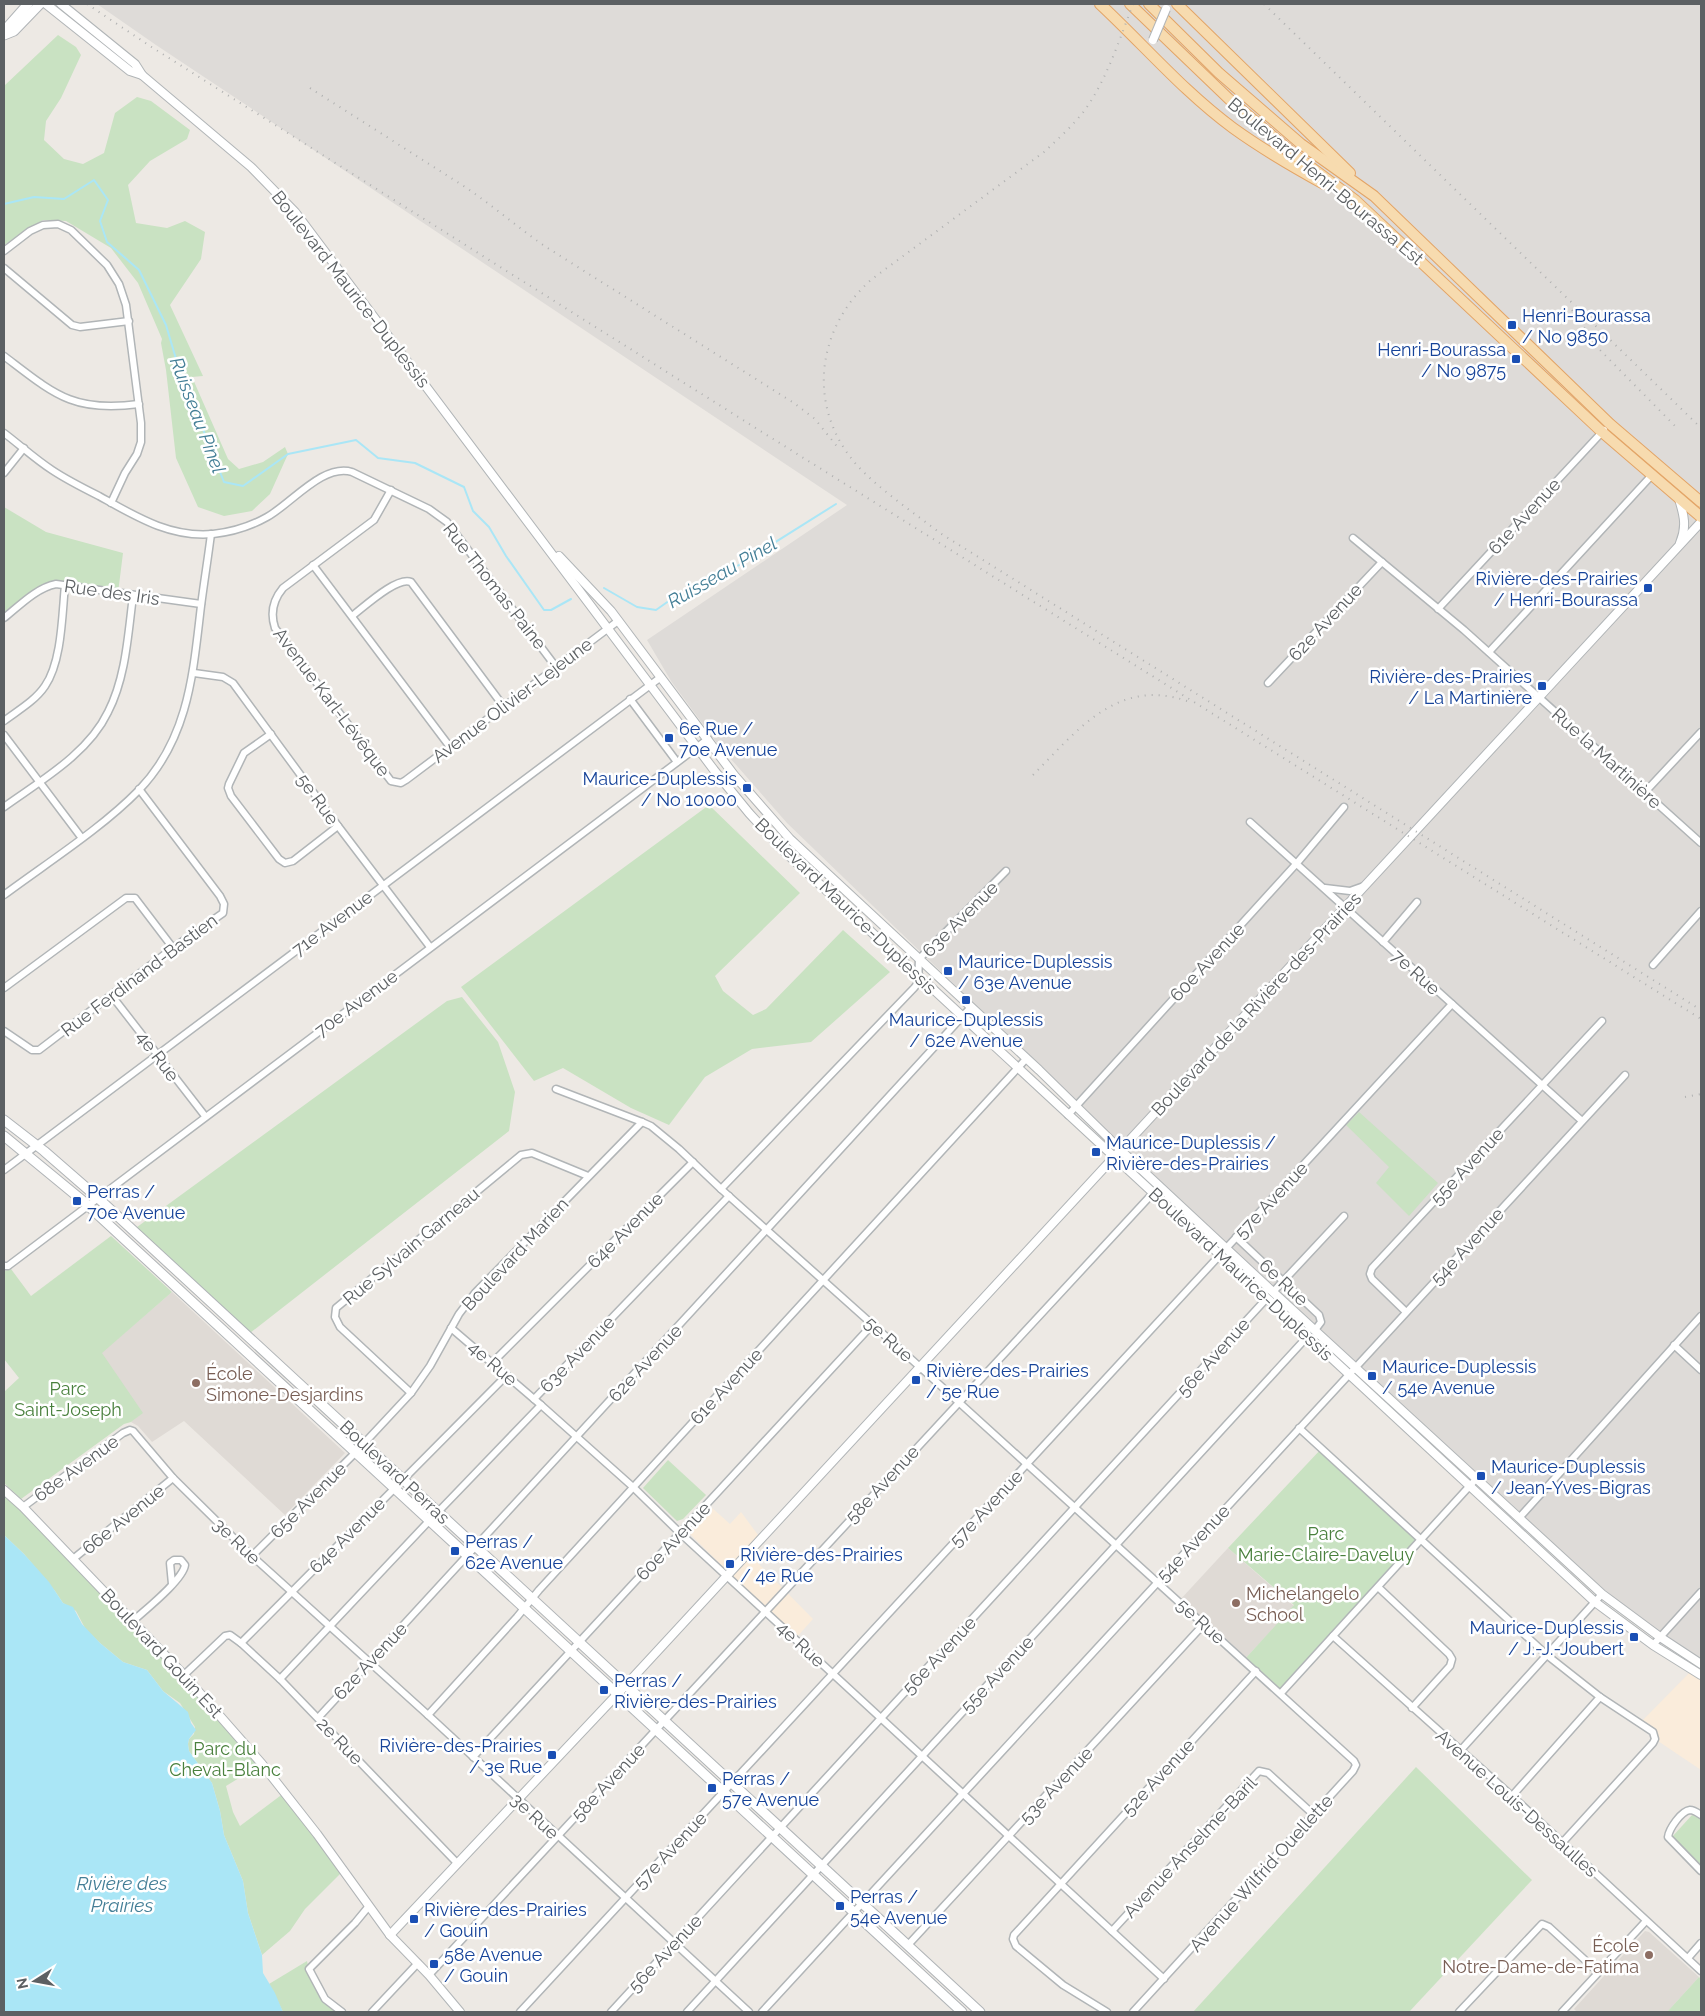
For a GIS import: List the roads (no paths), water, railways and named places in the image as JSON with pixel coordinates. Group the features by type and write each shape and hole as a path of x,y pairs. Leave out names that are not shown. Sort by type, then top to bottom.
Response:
{"main road":[{"path":"4,33 28,4"},
{"path":"4,33 14,30 40,4"},
{"path":"1100,4 1193,94 1234,128 1302,172 1355,200"},
{"name":"Boulevard Henri-Bourassa Est","path":"1130,4 1262,129 1355,200 1602,432 1701,517"},
{"name":"Boulevard Henri-Bourassa Est","path":"1149,4 1219,74 1301,144 1374,196 1610,424 1701,502"},
{"path":"1177,4 1374,196"},
{"name":"Boulevard Perras","path":"4,1120 37,1145 98,1198 980,2012"},
{"name":"Boulevard Perras","path":"4,1136 88,1206 962,2012"}],"street":[{"name":"Boulevard Maurice-Duplessis","path":"46,4 130,71 142,75"},
{"name":"Boulevard Maurice-Duplessis","path":"62,4 135,64 142,75 241,158 290,207 731,792 802,869 1221,1254 1307,1337 1595,1602 1653,1645 1701,1676"},
{"path":"1148,51 1167,6"},
{"path":"4,252 30,231 43,225 58,224 70,230 107,266 122,292 129,322 139,404 141,442 111,503"},
{"path":"4,268 72,325 80,327 129,322"},
{"path":"4,356 40,383 76,403 88,406 115,407 139,404"},
{"name":"61e Avenue","path":"1438,609 1610,424"},
{"name":"Rue Thomas Paine","path":"4,433 52,470 138,518 167,530 211,534 238,529 268,516 326,474 334,471 352,472 429,509 447,522 556,666"},
{"path":"4,473 24,448"},
{"path":"1489,652 1652,475"},
{"path":"1683,487 1693,492 1701,492"},
{"path":"391,490 374,520 313,565 450,747"},
{"path":"1678,497 1685,524 1685,532 1678,547"},
{"name":"Boulevard de la Rivière-des-Prairies","path":"390,1935 728,1576 1701,522"},
{"name":"Boulevard Maurice-Duplessis","path":"533,529 618,620 749,793 777,825 824,872 971,1007 1273,1292 1602,1594 1660,1637 1701,1664"},
{"path":"4,895 81,837 139,789 162,760 175,736 188,699 194,673 211,534"},
{"name":"Rue la Martinière","path":"1353,538 1489,652 1701,842"},
{"name":"62e Avenue","path":"1268,682 1382,562"},
{"name":"Avenue Karl-Lévêque","path":"313,565 283,588 272,607 272,618 275,628 387,777 396,783 406,780"},
{"path":"352,616 396,583 406,580 411,582 504,707"},
{"path":"4,721 36,697 50,676 58,651 65,585"},
{"name":"Rue des Iris","path":"4,618 48,586 65,585 201,604"},
{"path":"4,807 72,756 92,736 108,714 122,672 133,596"},
{"name":"Avenue Olivier-Lejeune","path":"406,780 618,620"},
{"name":"5e Rue","path":"194,673 223,677 230,680 430,947"},
{"name":"71e Avenue","path":"4,1170 661,677"},
{"path":"630,699 677,762"},
{"path":"1646,791 1701,732"},
{"path":"270,734 244,753 229,784 228,788 231,796 279,859 285,863 293,861 338,826"},
{"path":"4,735 81,837"},
{"name":"70e Avenue","path":"4,1266 8,1266 708,739"},
{"name":"Rue Ferdinand-Bastien","path":"4,1032 32,1050 39,1050 173,948 218,917 224,910 224,904 139,789"},
{"name":"60e Avenue","path":"1068,1115 1297,863 1344,808"},
{"name":"7e Rue","path":"1250,822 1582,1121"},
{"path":"768,834 777,825"},
{"path":"1695,837 1701,830"},
{"name":"63e Avenue","path":"721,1189 914,988 918,983 919,959 1006,871"},
{"name":"Boulevard de la Rivière-des-Prairies","path":"1323,888 1350,890 1366,886"},
{"path":"4,988 126,898 135,898 173,948"},
{"path":"1383,942 1417,902"},
{"path":"1653,965 1701,911"},
{"name":"4e Rue","path":"112,996 205,1116"},
{"name":"57e Avenue","path":"520,2012 1452,1004"},
{"name":"62e Avenue","path":"318,1718 971,1007"},
{"name":"55e Avenue","path":"1406,1312 1372,1279 1371,1270 1602,1021"},
{"name":"61e Avenue","path":"428,1715 532,1598 1026,1059"},
{"name":"54e Avenue","path":"762,2012 1625,1075"},
{"name":"5e Rue","path":"556,1089 652,1126 1256,1670 1352,1758 1356,1765"},
{"name":"Boulevard Marien","path":"364,1443 410,1393 430,1366 451,1328 474,1293 642,1122"},
{"name":"Rue Sylvain Garneau","path":"410,1393 340,1328 335,1317 336,1308 522,1156 532,1153 588,1176"},
{"name":"64e Avenue","path":"493,1362 693,1162"},
{"name":"58e Avenue","path":"429,1975 1153,1193"},
{"name":"63e Avenue","path":"438,1512 541,1405 534,1399 729,1196"},
{"path":"1273,1292 1344,1216"},
{"name":"6e Rue","path":"1236,1237 1320,1317 1320,1324 1315,1330"},
{"name":"56e Avenue","path":"611,2012 1267,1298"},
{"path":"1518,1518 1701,1316"},
{"name":"60e Avenue","path":"473,1757 873,1324"},
{"name":"4e Rue","path":"451,1328 534,1399"},
{"name":"55e Avenue","path":"687,2012 1307,1337"},
{"path":"1674,1345 1701,1370"},
{"name":"64e Avenue","path":"241,1643 402,1478 507,1375"},
{"name":"4e Rue","path":"541,1405 634,1487 765,1611 1164,1979"},
{"path":"1299,1428 1548,1656 1600,1697 1641,1722 1653,1732 1655,1738 1653,1743 1562,1843"},
{"name":"3e Rue","path":"130,1430 136,1433 173,1478 252,1556 428,1715 749,2012"},
{"name":"68e Avenue","path":"23,1507 123,1432 130,1430"},
{"name":"65e Avenue","path":"252,1556 364,1443"},
{"name":"66e Avenue","path":"73,1559 173,1478"},
{"path":"1281,1693 1476,1479"},
{"name":"Boulevard Gouin Est","path":"4,1490 23,1507 184,1675 262,1764 317,1834 390,1935 429,1975 460,2012"},
{"path":"280,1679 429,1521"},
{"path":"133,1621 172,1584"},
{"path":"1378,1587 1452,1659 1450,1666 1412,1708"},
{"path":"1653,1645 1701,1592"},
{"path":"1460,1751 1548,1656 1602,1594"},
{"name":"53e Avenue","path":"908,1945 1204,1624"},
{"path":"184,1675 225,1636 230,1634 241,1643"},
{"name":"Avenue Louis-Dessaulles","path":"1333,1636 1512,1796 1701,1971"},
{"name":"2e Rue","path":"241,1643 280,1679 457,1863"},
{"name":"52e Avenue","path":"1107,2012 1063,1985 1014,1943 1014,1935 1256,1670"},
{"path":"1512,1796 1600,1697"},
{"name":"Avenue Wilfrid Ouellette","path":"1133,2012 1314,1816 1356,1765"},
{"name":"Avenue Anselme-Baril","path":"1112,1931 1259,1771 1268,1773 1314,1816"},
{"path":"1701,1815 1690,1810 1685,1812 1669,1831 1668,1837 1701,1871"},
{"path":"342,2012 324,1999 309,1969 355,1923 369,1906"},
{"path":"1562,2012 1646,1921"},
{"path":"1459,2012 1542,1924 1549,1926 1598,1972"},
{"path":"1688,1958 1701,1944"},
{"path":"372,2012 418,1963"}],"water":[{"name":"Rivière des Prairies","path":"4,1535 49,1582 63,1603 73,1607 82,1624 100,1643 123,1662 147,1670 163,1691 188,1712 191,1723 196,1730 189,1739 189,1751 212,1783 224,1835 243,1881 248,1913 262,1955 263,1973 275,1993 283,2012 4,2012"}],"waterway":[{"name":"Ruisseau Pinel","path":"4,204 34,197 64,199 94,180 108,200 100,221 107,242 139,270 166,325 179,369 224,482 243,486 288,454 356,440 378,458 415,463 464,487 473,511 489,527 506,556 544,610 551,610 571,599"},
{"name":"Ruisseau Pinel","path":"604,588 637,607 656,610 673,598 691,593 710,574 731,570 836,504"}],"railway":[{"path":"87,4 153,48 762,432 1701,1019"},
{"path":"1133,4 1101,83 1087,107 1072,125 1044,152 872,279 853,298 839,320 830,343 824,367 824,392 829,417 839,440 855,463 873,481 940,533 1701,1010"},
{"path":"1264,4 1701,428"},
{"path":"310,88 462,185 546,247 794,403 815,419 839,449"},
{"path":"1572,310 1600,350 1678,429"},
{"path":"1033,775 1083,726 1100,712 1119,702 1140,696 1162,695 1187,701"},
{"path":"1685,1097 1701,1094"}],"place":[{"name":"Henri-Bourassa / No 9850","path":"1512,325"},
{"name":"Henri-Bourassa / No 9875","path":"1516,359"},
{"name":"Rivière-des-Prairies / Henri-Bourassa","path":"1648,588"},
{"name":"Rivière-des-Prairies / La Martinière","path":"1542,686"},
{"name":"6e Rue / 70e Avenue","path":"669,738"},
{"name":"Maurice-Duplessis / No 10000","path":"747,788"},
{"name":"Maurice-Duplessis / 63e Avenue","path":"948,971"},
{"name":"Maurice-Duplessis / 62e Avenue","path":"966,1000"},
{"name":"Maurice-Duplessis / Rivière-des-Prairies","path":"1096,1152"},
{"name":"Perras / 70e Avenue","path":"77,1201"},
{"name":"Maurice-Duplessis / 54e Avenue","path":"1372,1376"},
{"name":"Rivière-des-Prairies / 5e Rue","path":"916,1380"},
{"name":"École Simone-Desjardins","path":"196,1383"},
{"name":"Maurice-Duplessis / Jean-Yves-Bigras","path":"1481,1476"},
{"name":"Perras / 62e Avenue","path":"455,1551"},
{"name":"Rivière-des-Prairies / 4e Rue","path":"730,1564"},
{"name":"Michelangelo School","path":"1236,1603"},
{"name":"Maurice-Duplessis / J.-J.-Joubert","path":"1634,1637"},
{"name":"Perras / Rivière-des-Prairies","path":"604,1690"},
{"name":"Rivière-des-Prairies / 3e Rue","path":"552,1755"},
{"name":"Perras / 57e Avenue","path":"712,1788"},
{"name":"Perras / 54e Avenue","path":"840,1906"},
{"name":"Rivière-des-Prairies / Gouin","path":"414,1919"},
{"name":"École Notre-Dame-de-Fatima","path":"1649,1955"},
{"name":"58e Avenue / Gouin","path":"434,1964"}],"park label":[{"name":"Parc Saint-Joseph","path":"68,1398"},
{"name":"Parc Marie-Claire-Daveluy","path":"1326,1544"},
{"name":"Parc du Cheval-Blanc","path":"225,1758"}]}
